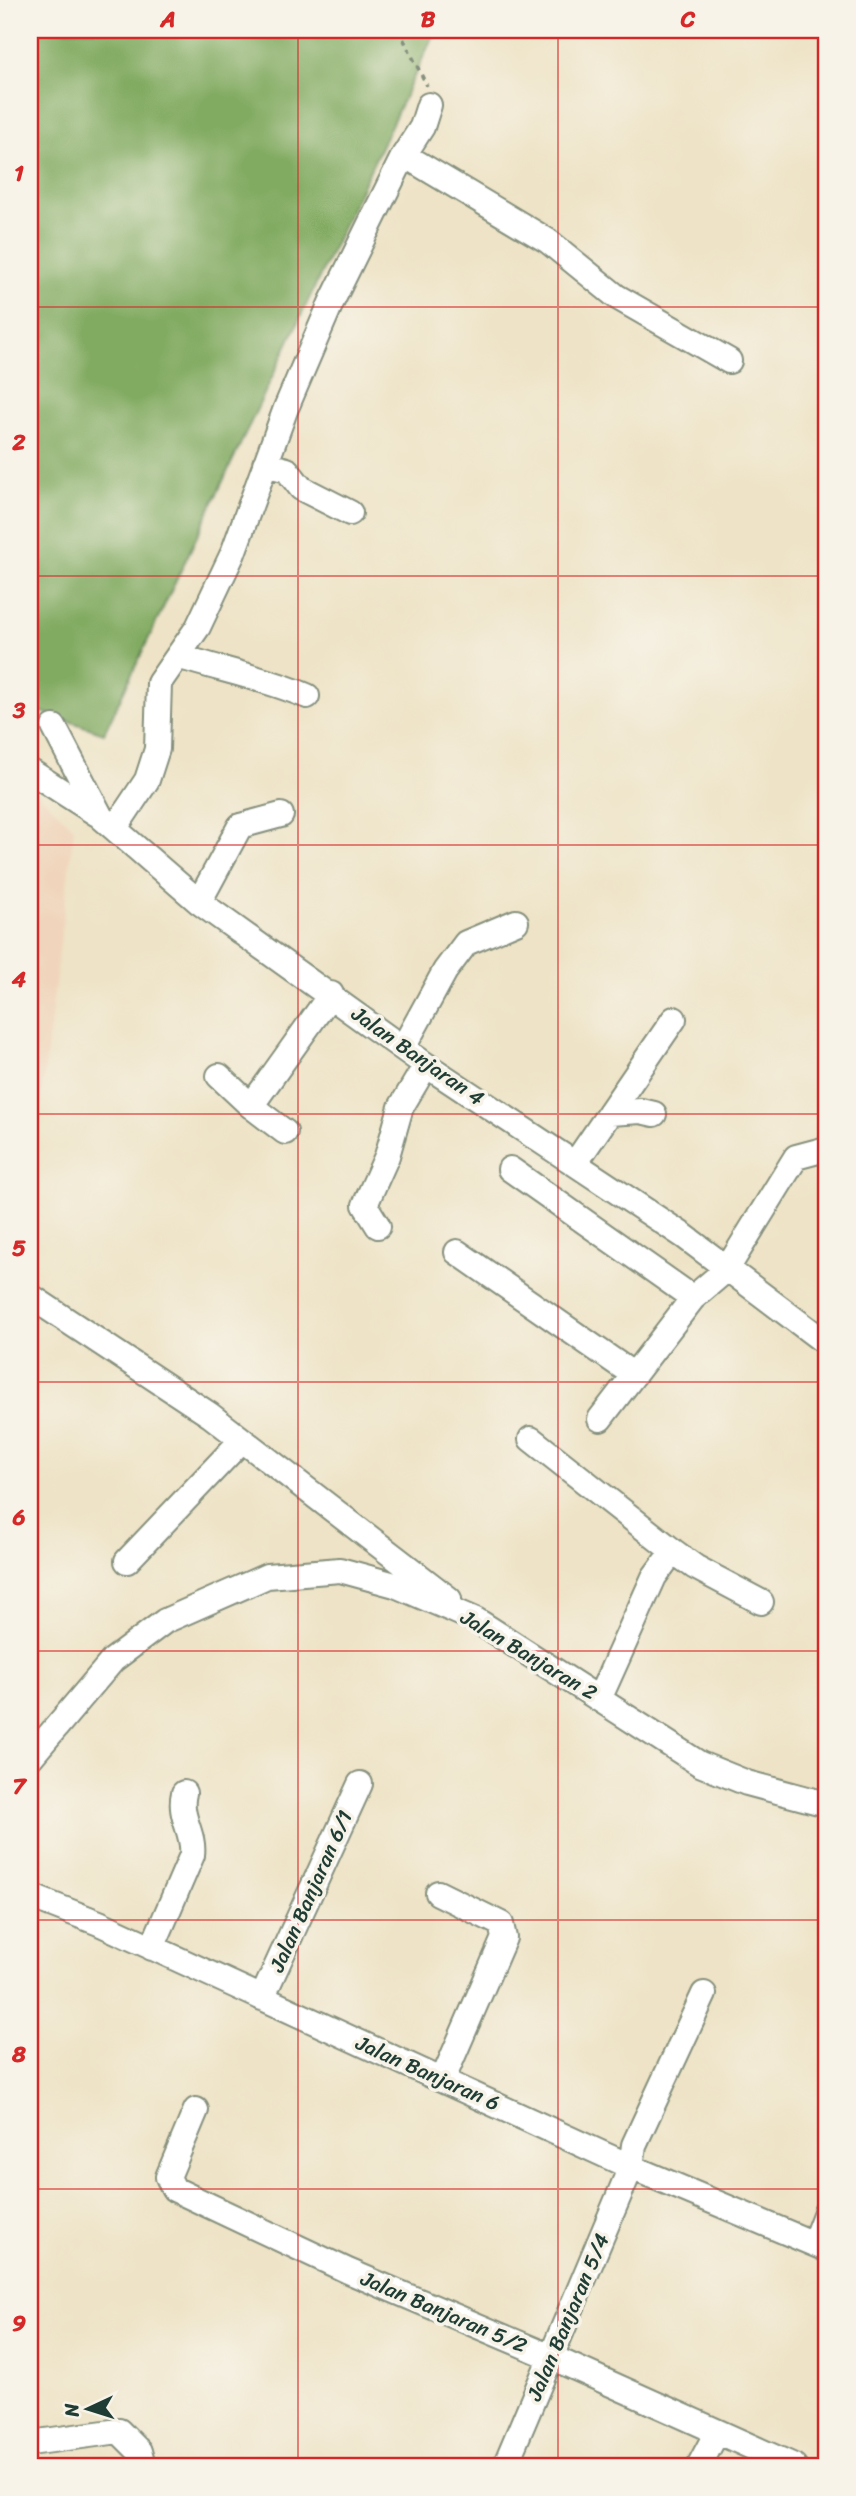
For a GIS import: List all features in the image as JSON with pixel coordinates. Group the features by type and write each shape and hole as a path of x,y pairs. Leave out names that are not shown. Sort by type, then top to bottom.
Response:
{"street":[{"path":"30,771 108,822 146,780 157,749 159,683 198,627 233,553 265,464 331,303 404,155 422,127 429,105"},
{"path":"404,155 548,241 617,297 729,361"},
{"path":"265,464 287,470 301,488 350,513"},
{"path":"178,656 217,669 268,680 307,696"},
{"name":"Jalan Banjaran 4","path":"54,727 108,822 199,902 331,994 426,1065 576,1163 727,1269 826,1343"},
{"path":"199,902 240,826 281,815"},
{"path":"402,1048 446,971 466,943 516,922"},
{"path":"250,1106 331,994"},
{"path":"576,1163 674,1019"},
{"path":"378,1226 365,1205 387,1157 401,1107 426,1065"},
{"path":"219,1076 250,1106 285,1132"},
{"path":"610,1113 641,1111 654,1114"},
{"path":"600,1419 692,1298 727,1269 796,1157 826,1149"},
{"path":"510,1169 692,1298"},
{"path":"457,1252 634,1375"},
{"path":"30,1296 210,1415 476,1620"},
{"path":"531,1439 695,1567 761,1602"},
{"path":"127,1561 242,1440"},
{"path":"600,1697 654,1577 673,1551"},
{"name":"Jalan Banjaran 2","path":"30,1758 113,1660 165,1621 267,1576 340,1570 395,1585 476,1620 600,1697 700,1764 747,1783 826,1804"},
{"name":"Jalan Banjaran 6/1","path":"262,1998 360,1784"},
{"path":"152,1948 192,1855 194,1844 183,1818 184,1793"},
{"path":"438,1893 501,1924 504,1938 443,2079"},
{"name":"Jalan Banjaran 6","path":"30,1896 443,2079 631,2167 820,2246"},
{"name":"Jalan Banjaran 5/4","path":"505,2466 631,2167 634,2146 704,1994"},
{"name":"Jalan Banjaran 5/2","path":"196,2110 168,2177 174,2189 348,2272 551,2357 794,2466"},
{"path":"820,2246 826,2212"},
{"path":"30,2443 119,2431 139,2451 143,2466"},
{"path":"699,2466 717,2432"}],"path":[{"path":"399,30 427,84 429,105"}],"shaded area":[{"path":"30,786 74,828 30,1191"}],"green space":[{"path":"30,30 436,30 104,733 30,708"}]}
